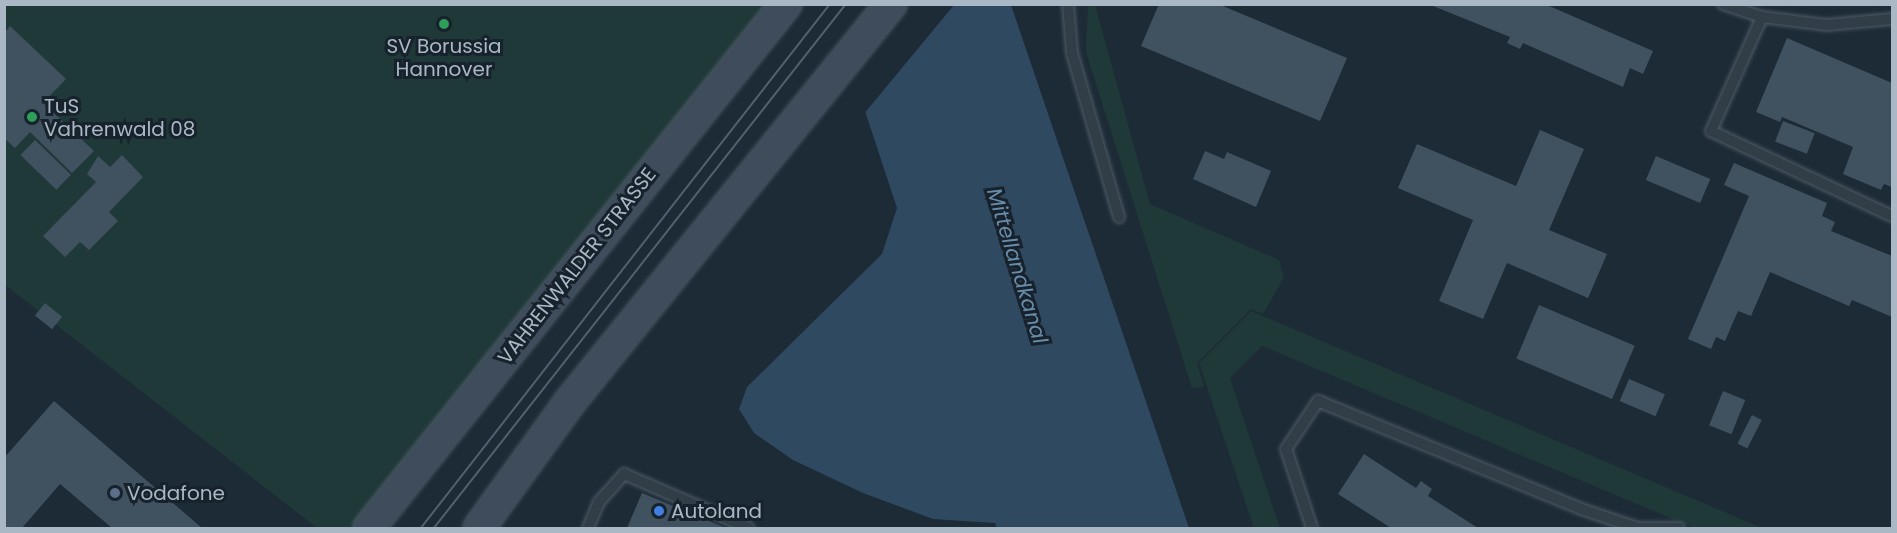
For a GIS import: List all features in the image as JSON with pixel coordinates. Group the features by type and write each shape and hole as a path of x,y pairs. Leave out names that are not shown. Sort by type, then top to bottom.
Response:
{"main road":[{"name":"VAHRENWALDER STRASSE","path":"369,528 786,4"},
{"path":"479,528 569,403 891,4"}],"lane":[{"path":"1068,4 1072,53 1119,217"},
{"path":"1723,4 1762,17 1826,26 1893,19"},
{"path":"1762,17 1712,131 1893,216"},
{"path":"1312,528 1286,449 1318,401 1584,510 1638,528 1679,528"},
{"path":"588,528 599,502 624,474 749,528"}],"green space":[{"path":"4,5 786,5 369,528 317,528 5,285"},
{"path":"1088,5 1095,5 1150,204 1279,260 1284,277 1263,314 1251,309 1197,363 1204,387 1192,388 1086,52"},
{"path":"1251,311 1762,528 1694,528 1262,346 1230,378 1280,528 1254,528 1199,363"}],"water":[{"name":"Mittellandkanal","path":"830,5 1011,5 1189,528 997,528 995,523 933,519 863,493 793,460 754,433 739,409 747,387 882,254 897,208"}],"pier":[{"path":"827,4 954,5 863,115"}],"building":[{"path":"1159,4 1218,4 1347,58 1320,121 1141,46"},
{"path":"1428,4 1547,5 1653,51 1643,74 1630,68 1623,87 1523,43 1520,49 1507,43 1510,37"},
{"name":"TuS Vahrenwald 08","path":"10,26 66,79 43,103 94,151 72,173 30,132 15,148 4,138 4,33"},
{"path":"1787,38 1892,83 1892,187 1884,184 1881,190 1843,174 1853,147 1782,117 1780,122 1756,112"},
{"path":"1783,121 1815,133 1807,154 1775,142"},
{"path":"1540,130 1584,149 1549,230 1607,254 1588,298 1507,263 1483,319 1439,301 1473,220 1398,188 1417,144 1516,186"},
{"path":"35,140 71,175 56,190 20,155"},
{"path":"1205,151 1224,159 1227,152 1271,171 1256,207 1193,179"},
{"path":"122,155 143,177 109,212 118,221 89,250 80,242 65,257 43,236 96,182 87,174 98,156 110,167"},
{"path":"1656,156 1710,179 1700,203 1646,180"},
{"path":"1734,163 1827,203 1822,216 1835,222 1831,231 1892,256 1892,317 1852,300 1849,306 1770,272 1751,316 1738,311 1725,341 1716,337 1711,349 1688,339 1749,196 1724,185"},
{"path":"45,303 62,317 52,329 35,315"},
{"path":"1539,305 1635,346 1612,399 1516,358"},
{"path":"1629,379 1665,394 1656,416 1620,401"},
{"path":"1723,391 1745,400 1731,434 1709,425"},
{"path":"54,401 202,528 112,528 60,484 22,528 4,528 4,458"},
{"path":"1752,415 1762,420 1747,449 1737,444"},
{"path":"1364,454 1416,488 1421,481 1432,489 1428,496 1478,528 1391,528 1338,494"},
{"name":"Autoland","path":"642,493 726,528 627,528"}],"tram line":[{"path":"421,528 830,4"},
{"path":"434,528 846,4"}],"place":[{"name":"SV Borussia Hannover","path":"444,24"},
{"name":"TuS Vahrenwald 08","path":"32,117"},
{"name":"Vodafone","path":"115,493"},
{"name":"Autoland","path":"659,511"}]}
